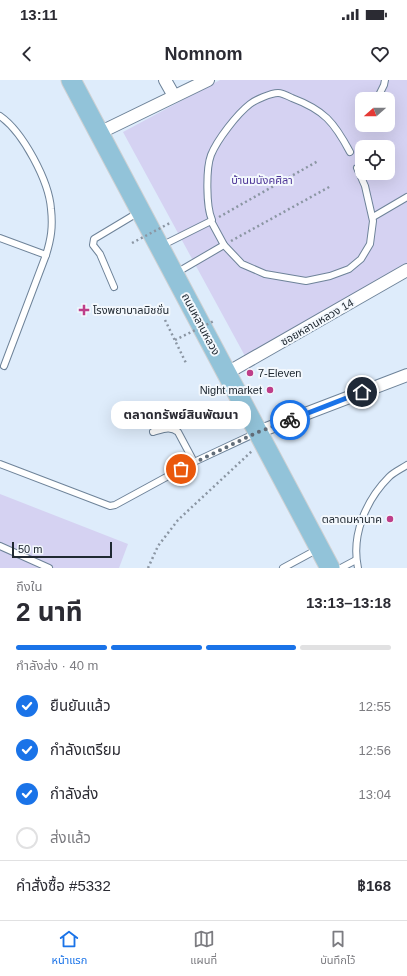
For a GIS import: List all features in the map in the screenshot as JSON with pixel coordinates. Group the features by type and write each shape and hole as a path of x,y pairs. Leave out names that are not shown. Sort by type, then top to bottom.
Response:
{"main road":[{"name":"ถนนหลานหลวง","path":"71,80 330,568"}],"street":[{"path":"165,80 174,96"},
{"path":"99,133 208,80"},
{"name":"ซอยหลานหลวง 14","path":"227,373 407,270"},
{"path":"260,436 407,375"}],"lane":[{"path":"380,92 385,80"},
{"path":"350,152 340,133 331,121 307,103 278,93 263,97 250,104 228,128 211,155 207,192 211,221 224,245 242,264 265,274 306,281 330,276 350,269 361,259 370,244 373,216 362,180"},
{"path":"0,116 16,131 28,150 46,188 51,208 51,236 46,255 4,366"},
{"path":"373,216 407,197"},
{"path":"114,287 100,254 93,245 94,238 141,211"},
{"path":"160,247 211,221"},
{"path":"0,238 46,255"},
{"path":"174,274 224,245"},
{"path":"153,432 167,428 174,429 178,432 194,462"},
{"path":"0,464 110,506 115,505 194,462 260,436"},
{"path":"358,568 356,560 358,529 370,500 390,476 407,465"},
{"path":"0,546 49,568"},
{"path":"283,568 319,548"},
{"path":"341,568 356,560"}],"path":[{"path":"211,221 318,161"},
{"path":"224,245 331,186"},
{"path":"132,243 170,223"},
{"path":"165,320 186,363"},
{"path":"175,340 214,320"},
{"path":"148,568 158,546 178,520 260,436"}],"green space":[{"name":"บ้านมนังคศิลา","path":"220,80 407,80 407,265 245,356 123,132"},
{"path":"0,494 128,544 119,568 0,568"}],"way so far":[{"path":"181,469 258,432 290,420"}],"place":[{"name":"โรงพยาบาลมิชชั่น","path":"84,310"},
{"name":"7-Eleven","path":"250,373"},
{"name":"Night market","path":"270,390"},
{"name":"ตลาดทรัพย์สินพัฒนา","path":"181,469"},
{"name":"ตลาดมหานาค","path":"390,519"}],"route":[{"path":"290,420 362,392"}]}
